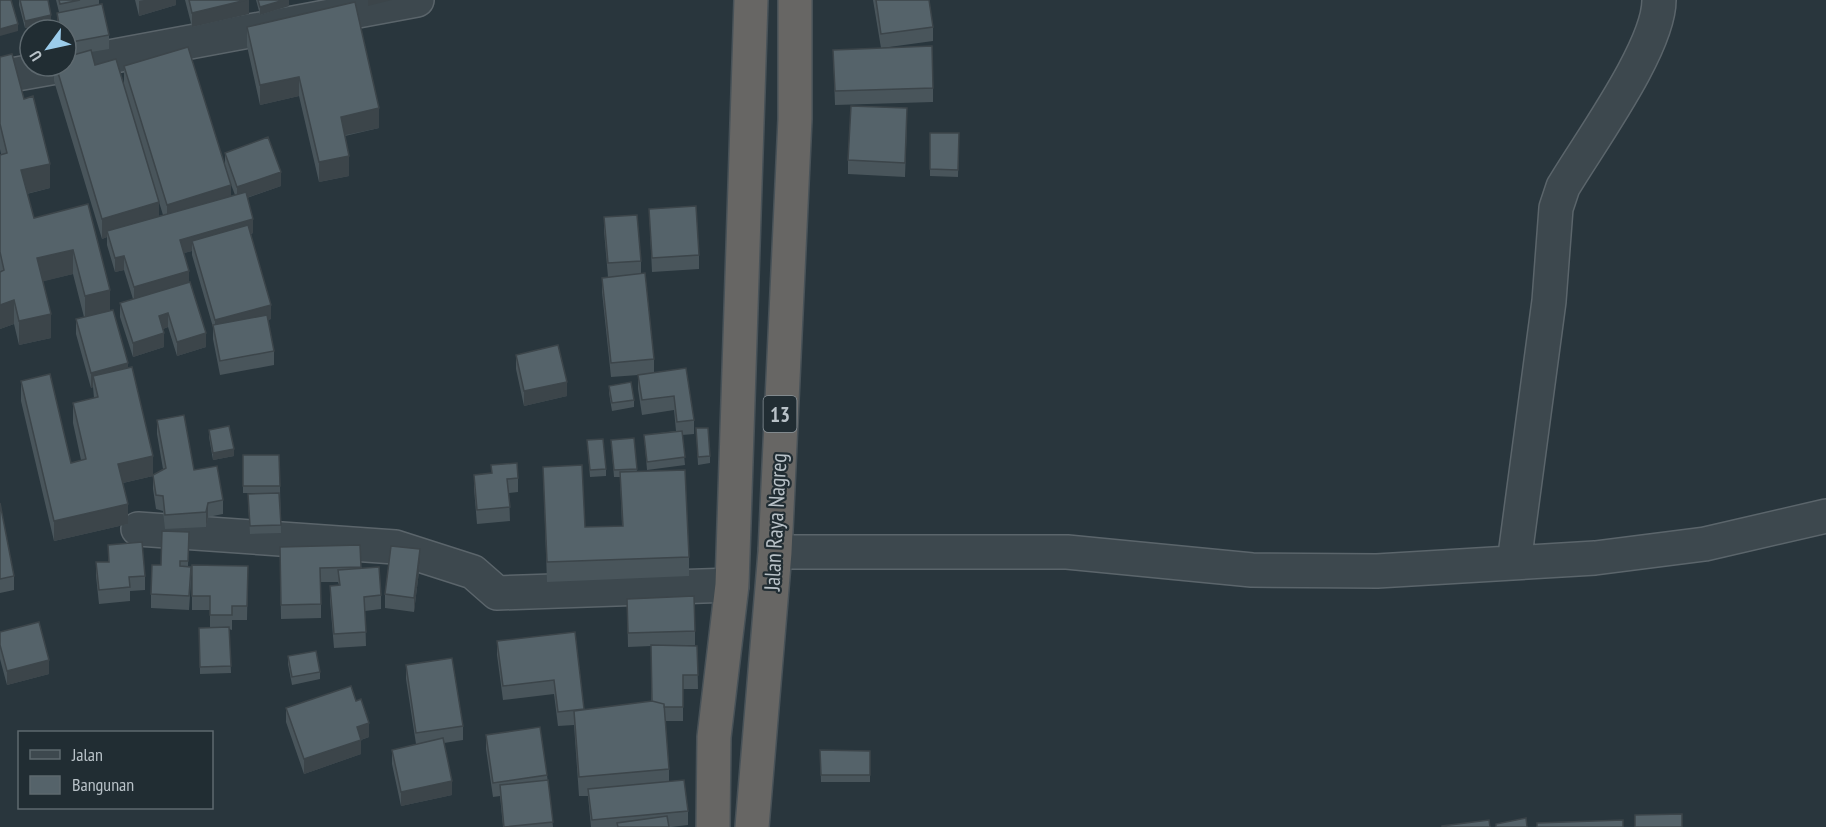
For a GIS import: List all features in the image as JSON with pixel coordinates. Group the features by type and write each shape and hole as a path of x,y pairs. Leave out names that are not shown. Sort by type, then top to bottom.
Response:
{"highway":[{"name":"Jalan Raya Nagreg","path":"713,827 714,736 732,585 751,0"},
{"name":"Jalan Raya Nagreg","path":"752,827 775,552 795,119 795,0"}],"street":[{"path":"78,63 417,0"},
{"path":"1514,563 1549,301 1556,208 1563,187 1647,49 1659,11 1659,0"},
{"path":"0,77 18,74"},
{"path":"775,552 1067,552 1240,569 1312,572 1595,558 1705,544 1826,516"},
{"path":"138,529 395,547 473,572 497,593 732,585"}],"building":[{"path":"0,0 11,0 18,24 0,29"},
{"path":"20,0 48,0 51,15 24,18"},
{"path":"59,0 80,0 60,4"},
{"path":"189,0 246,0 192,13"},
{"path":"258,0 284,0 260,7"},
{"path":"876,0 929,0 933,27 881,34"},
{"path":"355,2 379,108 341,117 349,156 319,162 299,77 260,85 247,27"},
{"path":"102,4 109,35 78,41 78,18 58,18 57,13"},
{"path":"932,46 933,88 835,91 833,50"},
{"path":"188,47 231,185 167,205 124,66"},
{"path":"91,50 95,65 116,59 159,202 102,219 60,78 78,78 78,54"},
{"path":"12,54 24,99 33,96 50,164 21,170 34,218 88,204 110,290 85,296 73,250 37,258 51,314 19,321 14,300 0,305 0,272 4,270 0,252 0,155 7,153 0,124 0,57"},
{"path":"851,106 907,108 905,163 848,160"},
{"path":"930,133 959,133 958,170 930,169"},
{"path":"268,137 281,172 237,187 225,153"},
{"path":"246,192 253,219 180,240 189,271 134,287 124,256 115,258 107,231"},
{"path":"696,206 699,255 652,258 649,209"},
{"path":"637,215 641,261 608,263 604,217"},
{"path":"248,225 271,305 215,320 192,241"},
{"path":"645,273 654,359 611,363 602,278"},
{"path":"190,282 206,333 177,342 168,313 159,316 164,333 133,343 120,303"},
{"path":"113,310 128,363 91,373 76,319"},
{"path":"267,315 274,351 220,361 213,325"},
{"path":"558,345 567,382 524,391 516,355"},
{"path":"132,367 153,456 118,464 128,504 54,521 21,381 50,374 71,463 86,459 73,403 98,397 93,376"},
{"path":"686,368 694,420 677,422 674,396 642,400 638,375"},
{"path":"631,382 634,400 612,403 609,386"},
{"path":"184,415 194,470 217,466 223,500 208,503 206,512 165,515 163,496 156,495 153,475 166,468 157,420"},
{"path":"229,426 234,449 213,453 209,430"},
{"path":"696,428 708,428 710,456 698,457"},
{"path":"682,431 685,457 647,462 644,435"},
{"path":"634,438 637,469 614,470 611,440"},
{"path":"603,439 606,469 590,470 587,440"},
{"path":"243,455 279,455 280,486 243,486"},
{"path":"517,463 518,478 507,479 510,507 477,510 474,475 492,473 491,465"},
{"path":"582,465 585,527 623,526 620,472 685,470 689,557 547,562 543,467"},
{"path":"279,493 281,525 250,526 248,494"},
{"path":"0,503 14,576 0,579"},
{"path":"162,531 189,532 188,561 180,561 180,566 191,567 189,596 151,594 152,565 161,565"},
{"path":"142,542 145,576 129,577 130,587 99,590 96,562 109,562 108,545"},
{"path":"360,545 361,567 320,568 321,604 281,605 280,547"},
{"path":"391,546 420,549 414,598 385,594"},
{"path":"192,565 248,566 247,606 232,606 232,615 210,615 210,596 192,596"},
{"path":"379,567 381,595 364,597 366,632 334,634 330,586 340,585 338,570"},
{"path":"694,596 695,631 628,633 627,599"},
{"path":"39,622 49,660 7,671 0,645 0,632"},
{"path":"229,627 231,666 200,667 199,628"},
{"path":"575,632 584,709 558,712 554,680 503,686 497,641"},
{"path":"651,645 697,646 698,675 683,675 683,707 664,707 664,704 652,701"},
{"path":"316,651 320,672 292,677 288,656"},
{"path":"452,658 463,726 416,733 406,665"},
{"path":"351,686 356,701 361,699 369,723 357,727 361,740 304,759 286,708"},
{"path":"652,701 664,704 669,769 579,777 574,711"},
{"path":"540,727 547,775 493,783 486,735"},
{"path":"443,738 452,781 401,792 392,750"},
{"path":"820,750 870,751 870,775 821,775"},
{"path":"548,780 553,822 504,827 500,785"},
{"path":"684,780 688,811 592,820 588,789"},
{"path":"1682,814 1682,827 1635,827 1635,815"},
{"path":"667,816 669,827 618,827 617,823"},
{"path":"1526,818 1527,827 1496,827 1496,824"},
{"path":"1489,820 1490,827 1442,827 1442,826"},
{"path":"1623,820 1623,827 1537,827 1537,823"}]}
